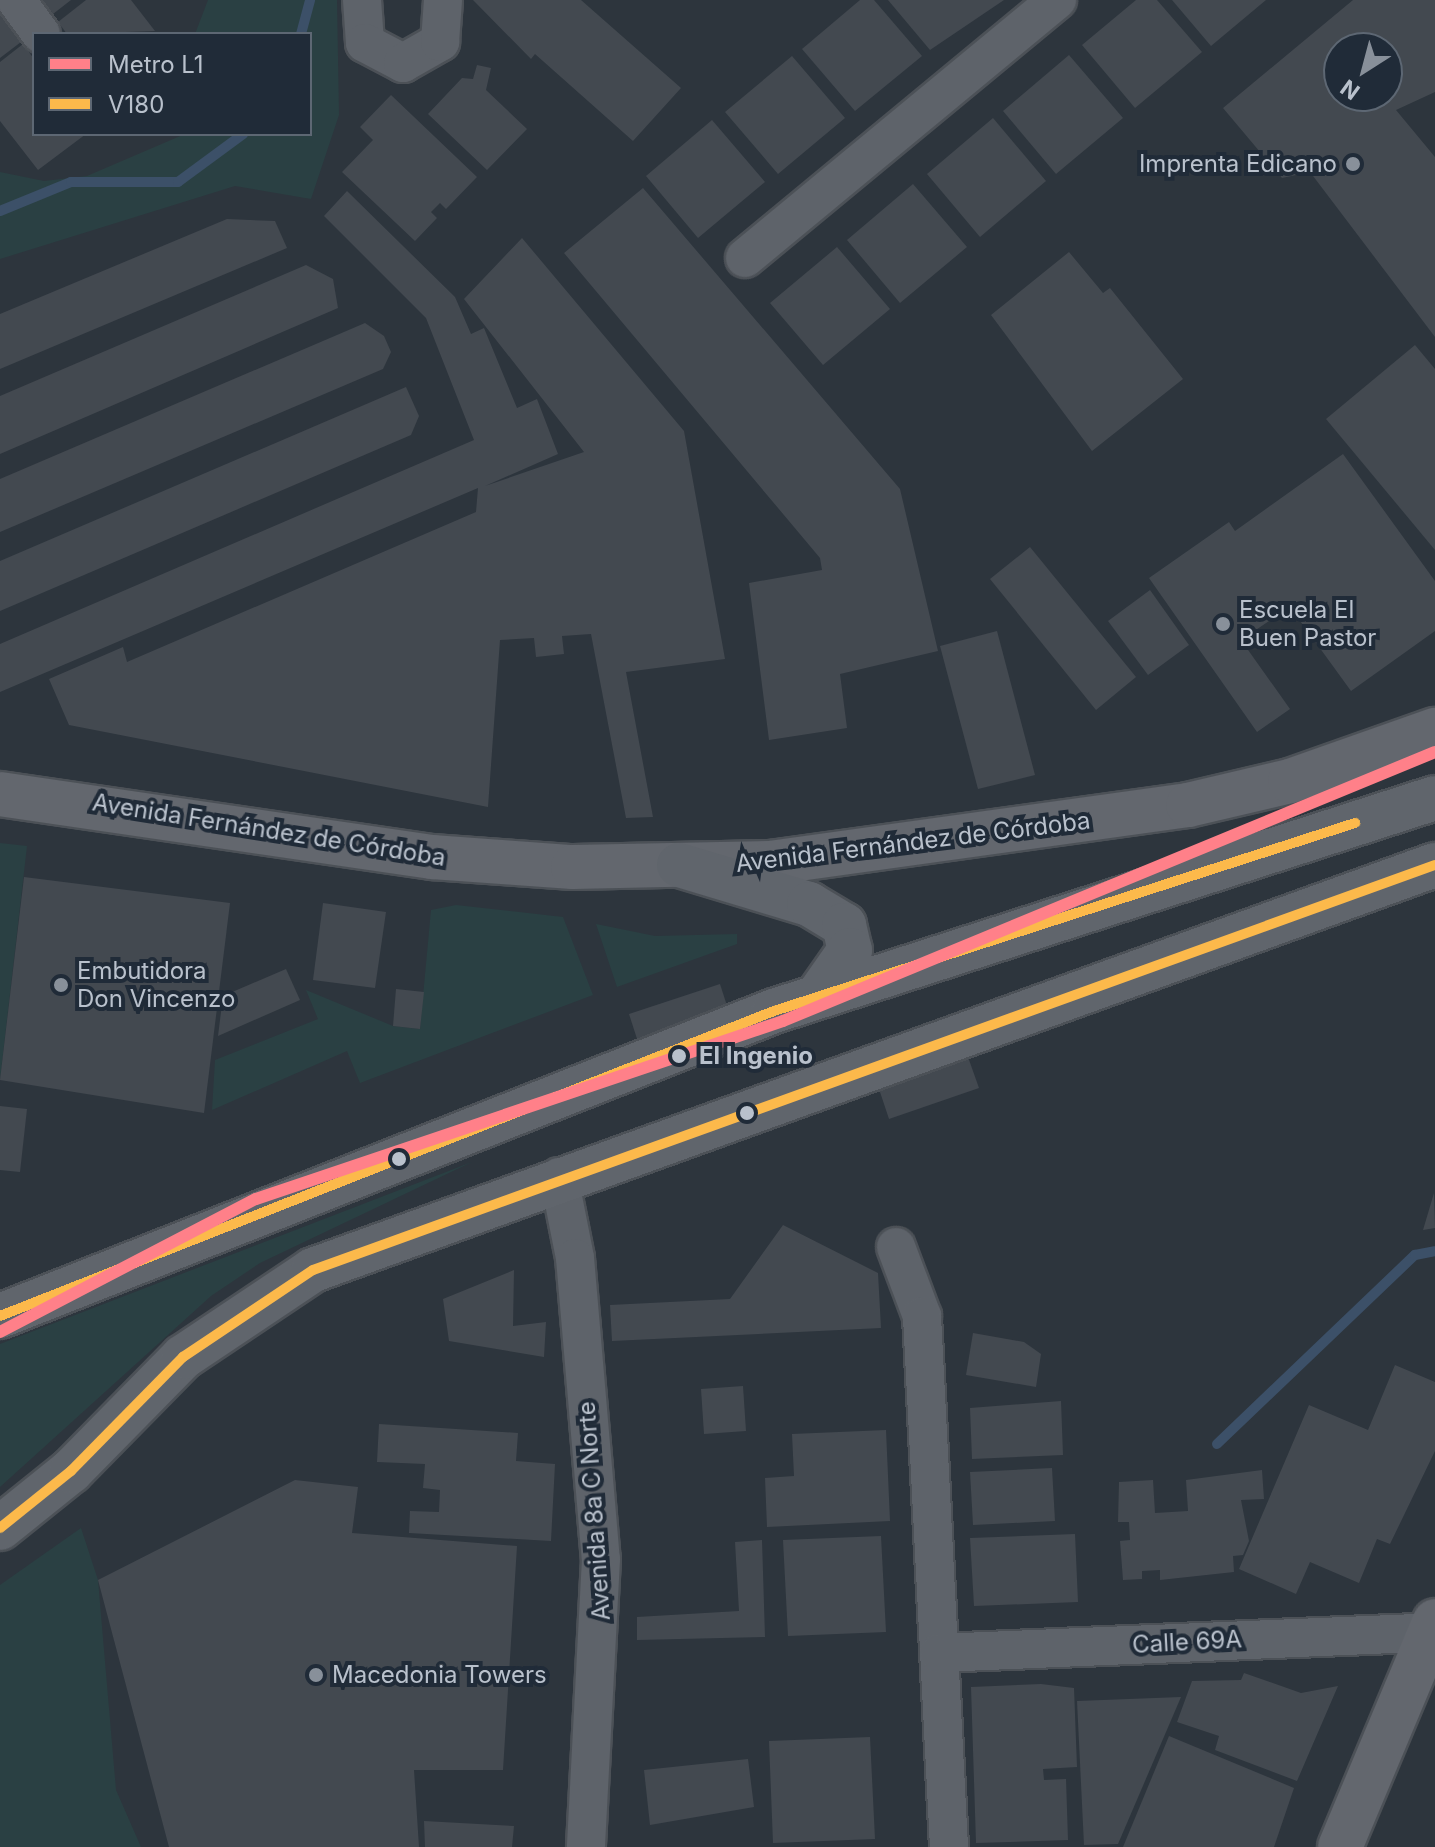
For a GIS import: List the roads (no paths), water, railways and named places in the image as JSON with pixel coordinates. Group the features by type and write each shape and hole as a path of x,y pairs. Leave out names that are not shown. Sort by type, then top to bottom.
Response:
{"main road":[{"name":"Avenida Fernández de Córdoba","path":"0,794 432,857 679,865 770,863 1188,805 1302,777 1435,730"},
{"path":"0,1316 817,997 1435,798"},
{"path":"679,865 809,904 844,925 850,950 817,997"},
{"path":"0,1528 71,1471 183,1357 313,1270 559,1177 1435,865"},
{"path":"1340,1847 1434,1628"}],"street":[{"path":"16,0 40,32"},
{"path":"362,0 365,43 403,63 440,42 443,0"},
{"path":"745,258 1057,0"},
{"name":"Avenida 8a C Norte","path":"559,1177 575,1258 601,1559 586,1847"},
{"path":"896,1247 922,1316 949,1847"},
{"name":"Calle 69A","path":"939,1653 1434,1628"}],"waterway":[{"path":"302,32 310,0"},
{"path":"0,211 71,182 178,182 240,136"},
{"path":"1217,1444 1415,1255 1435,1251"}],"metro line":[{"name":"L1","path":"0,1332 256,1199 783,1021 1435,752"}],"place":[{"name":"Imprenta Edicano","path":"1353,164"},
{"name":"Escuela El Buen Pastor","path":"1223,624"},
{"name":"Embutidora Don Vincenzo","path":"61,985"},
{"name":"El Ingenio","path":"679,1056"},
{"name":"Macedonia Towers","path":"316,1675"}]}
